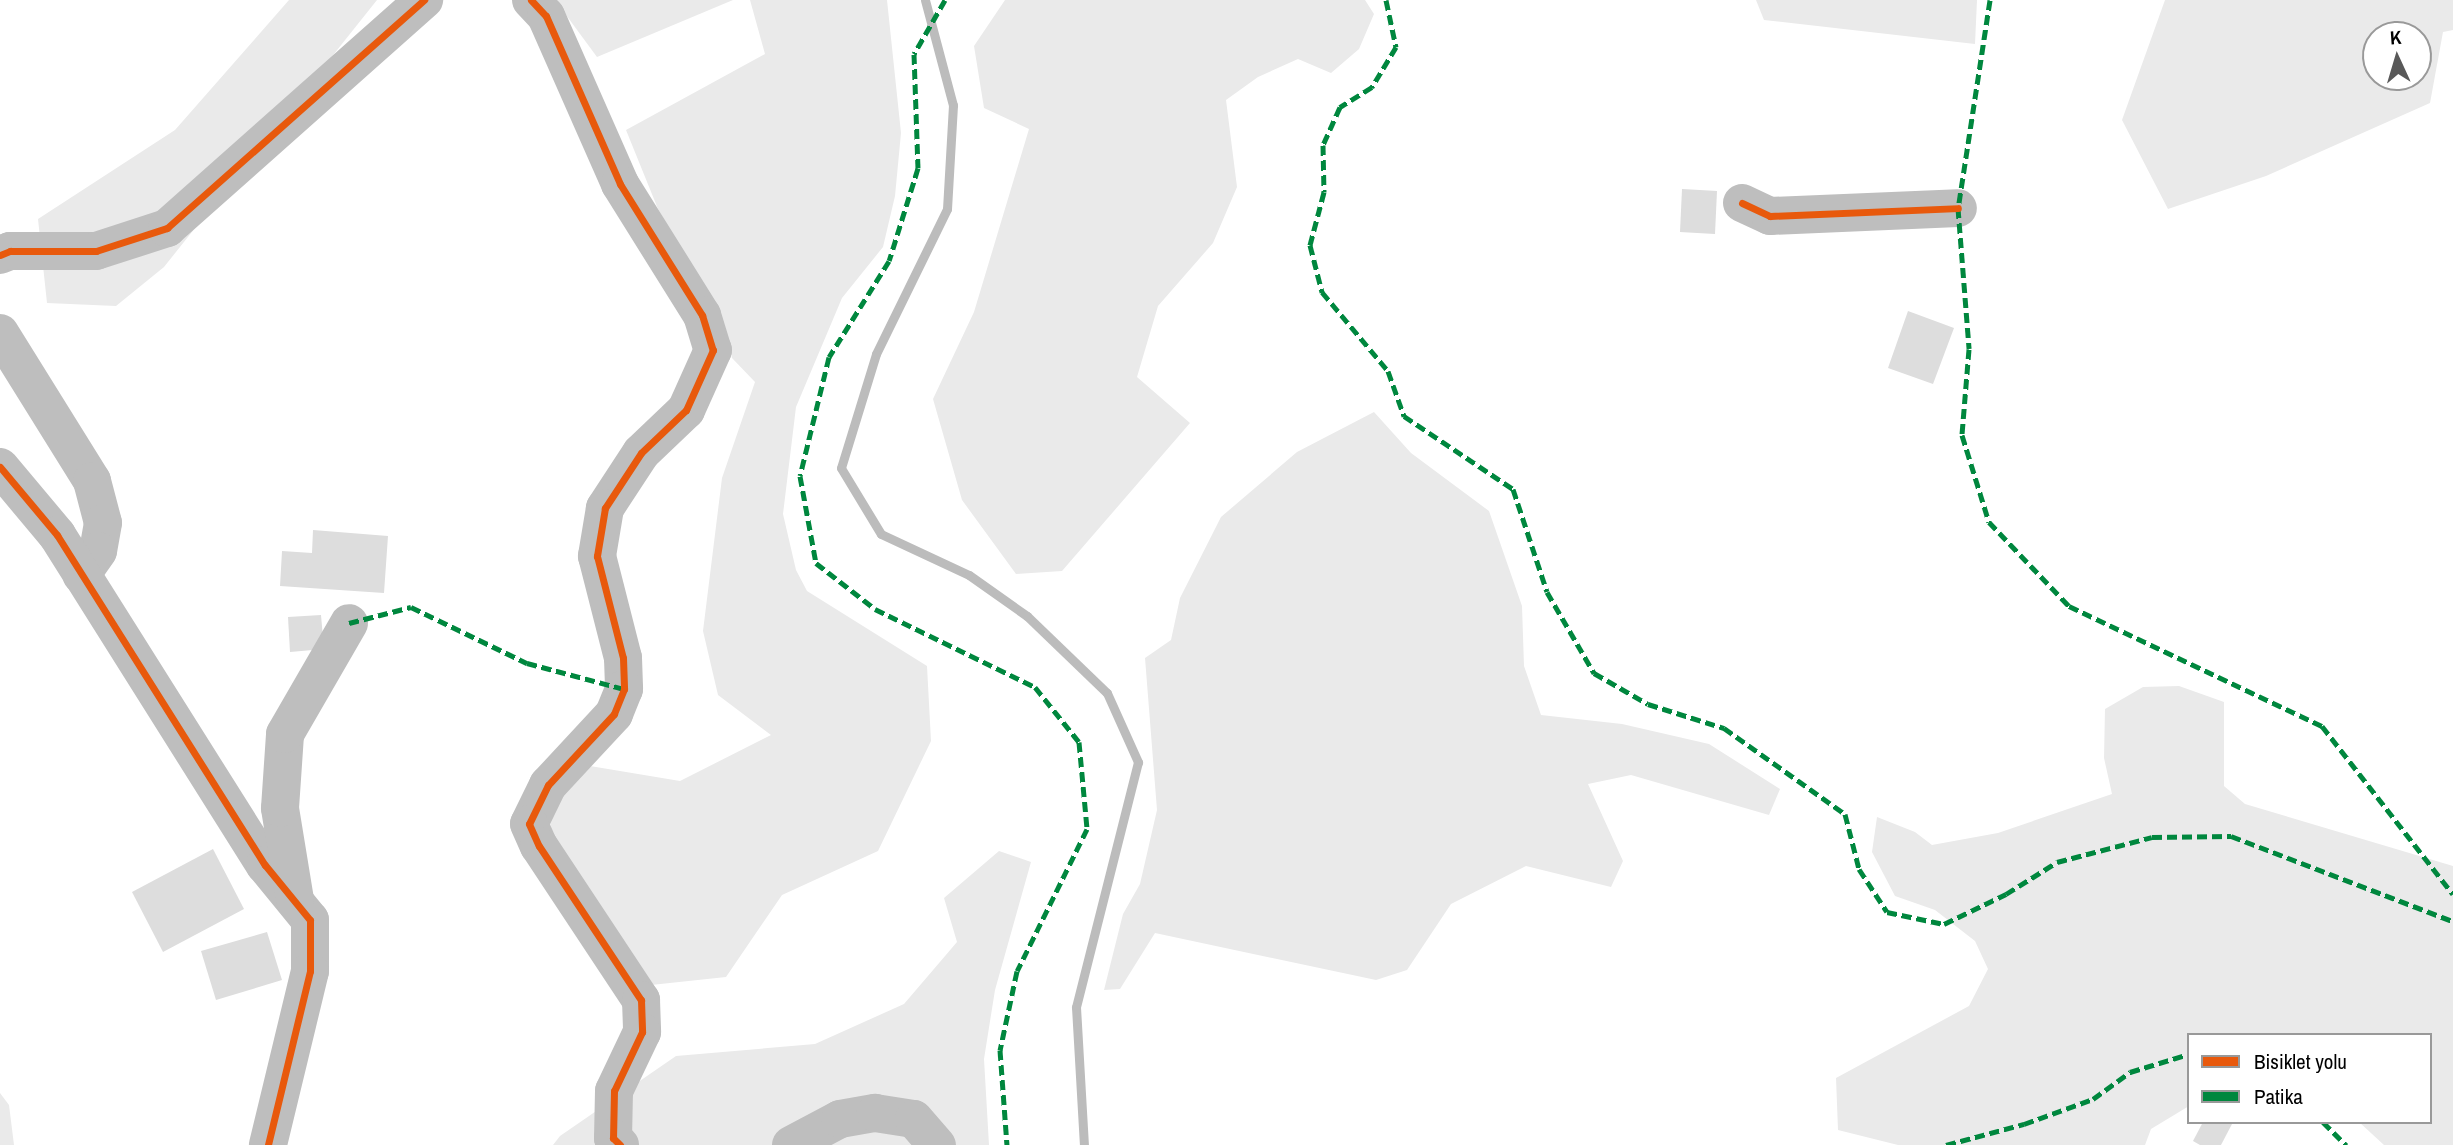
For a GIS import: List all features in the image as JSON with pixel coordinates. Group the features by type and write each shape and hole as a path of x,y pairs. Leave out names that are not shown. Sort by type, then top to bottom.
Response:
{"street":[{"path":"0,255 10,251 96,250 167,228 424,0"},
{"path":"531,0 546,16 620,184 702,315 713,350 686,410 641,453 605,508 597,556 622,658 624,689 614,714 548,785 529,824 539,846 641,1000 642,1032 614,1091 613,1138 620,1145"},
{"path":"1742,203 1770,216 1958,208"},
{"path":"0,333 92,481 103,523 98,551 81,575"},
{"path":"0,467 57,536 168,718 295,905 310,920 310,971 268,1145"},
{"path":"295,905 280,808 285,733 349,622"},
{"path":"791,1145 840,1119 875,1114 914,1119 937,1145"}],"shaded area":[{"path":"289,0 377,0 164,267 116,306 47,303 38,219 175,130"},
{"path":"555,0 733,0 597,57"},
{"path":"750,0 887,0 901,133 895,196 883,247 842,298 796,407 783,514 796,570 807,591 927,666 931,741 878,851 782,895 726,977 651,985 552,846 549,808 584,765 680,781 771,735 718,695 703,631 722,478 755,382 732,358 724,324 658,209 626,130 765,54"},
{"path":"1005,0 1365,0 1374,14 1359,49 1331,73 1298,59 1258,77 1226,100 1237,187 1213,243 1158,306 1137,377 1190,423 1062,571 1016,574 962,500 933,399 974,312 1029,129 984,108 974,46"},
{"path":"1756,0 1977,0 1975,44 1764,20"},
{"path":"2165,0 2453,0 2453,30 2443,32 2430,103 2266,176 2168,209 2122,120"},
{"path":"1374,412 1411,453 1489,511 1522,606 1524,666 1541,715 1622,724 1709,744 1780,789 1769,815 1631,775 1588,784 1623,861 1611,887 1526,866 1451,904 1407,970 1376,980 1155,933 1120,989 1104,990 1123,914 1140,884 1157,810 1145,658 1171,640 1180,598 1221,517 1297,452"},
{"path":"2179,686 2224,702 2224,786 2245,804 2453,866 2453,1145 2384,1145 2361,1124 2432,1124 2432,1033 2187,1033 2187,1107 2151,1129 2145,1145 1898,1145 1838,1130 1836,1078 1969,1006 1988,969 1975,941 1935,910 1895,896 1872,852 1877,817 1915,832 1932,845 1998,833 2112,794 2104,758 2105,709 2143,687"},
{"path":"999,851 1031,862 995,990 984,1059 989,1145 553,1145 560,1136 676,1056 815,1044 904,1004 957,942 944,898"},
{"path":"0,1093 9,1105 14,1145 0,1145"}],"building":[{"path":"1682,189 1717,191 1715,234 1680,232"},
{"path":"1908,311 1954,328 1933,384 1888,368"},
{"path":"313,530 388,536 384,593 280,586 282,551 312,553"},
{"path":"321,615 324,649 290,652 288,617"},
{"path":"213,849 244,909 163,952 132,892"},
{"path":"267,932 282,980 216,1000 201,951"},
{"path":"2202,1124 2232,1124 2221,1145 2200,1145 2193,1141"}],"waterway":[{"path":"925,0 953,105 947,209 876,354 841,468 881,534 969,575 1027,616 1107,693 1138,762 1076,1007 1084,1145"}],"marked path":[{"path":"945,0 914,54 918,168 889,261 829,357 800,476 816,563 875,609 1035,687 1079,742 1087,829 1017,971 1000,1050 1007,1145"},
{"path":"1386,0 1396,47 1372,87 1340,107 1323,145 1324,192 1310,245 1322,292 1388,371 1404,416 1513,489 1547,592 1594,673 1648,704 1724,728 1845,814 1859,869 1887,912 1944,924 2006,894 2057,862 2152,837 2231,836 2453,921"},
{"path":"1990,0 1958,208 1969,349 1962,435 1989,522 2069,606 2322,726 2453,894"},
{"path":"349,623 411,607 527,663 624,689"},
{"path":"1946,1145 2024,1124 2093,1099 2130,1072 2187,1055"},
{"path":"2325,1124 2346,1145"}],"cycle path":[{"path":"0,255 10,251 96,251 167,228 424,0"},
{"path":"531,0 546,16 620,184 702,315 713,350 686,410 641,453 605,508 597,556 623,658 624,689 614,714 548,785 529,824 539,846 641,1000 642,1032 614,1091 613,1138 620,1145"},
{"path":"1742,203 1770,216 1958,208"},
{"path":"0,467 57,535 265,865 310,920 310,971 268,1145"}]}
